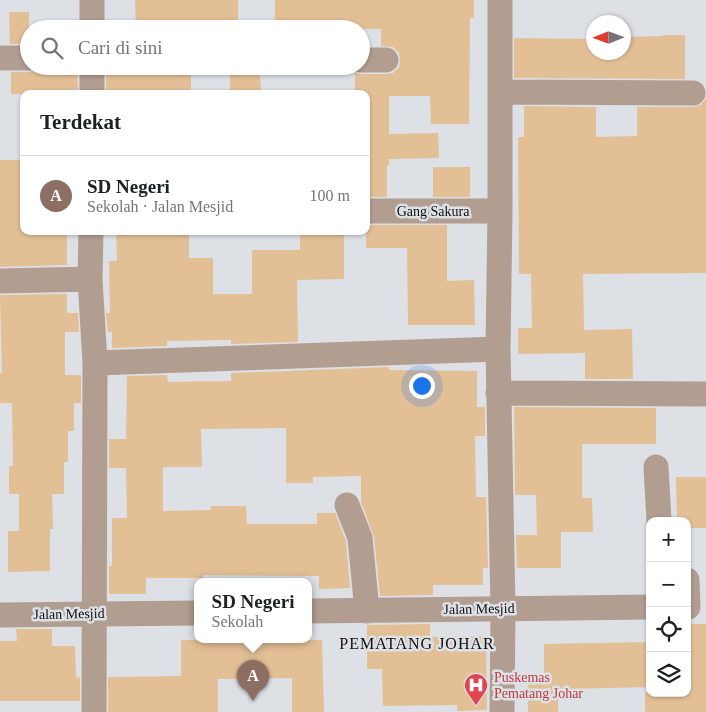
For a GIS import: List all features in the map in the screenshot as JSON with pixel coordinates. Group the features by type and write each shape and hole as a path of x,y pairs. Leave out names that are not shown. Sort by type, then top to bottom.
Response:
{"street":[{"path":"92,0 92,20"},
{"path":"500,0 498,393 503,609 502,712"},
{"path":"0,58 20,58"},
{"path":"370,60 386,60"},
{"path":"92,75 92,90"},
{"path":"500,92 693,93"},
{"name":"Gang Sakura","path":"370,211 500,211"},
{"path":"91,235 90,279 95,363 94,712"},
{"path":"0,281 90,279"},
{"path":"95,363 498,349"},
{"path":"498,393 706,394"},
{"path":"656,466 659,517"},
{"path":"347,506 360,538 367,610"},
{"name":"Jalan Mesjid","path":"312,611 646,607"},
{"name":"Jalan Mesjid","path":"0,615 194,613"}],"building":[{"path":"135,0 238,0 238,20 136,20"},
{"path":"275,0 474,0 474,18 470,18 469,124 431,124 430,96 389,96 389,134 438,133 439,158 389,159 389,165 387,165 387,197 370,197 370,90 355,90 355,75 393,73 399,67 399,53 393,47 381,46 381,29 370,29 370,20 275,20"},
{"path":"9,12 29,12 29,20 20,20 20,44 10,44"},
{"path":"685,35 685,79 514,78 514,38 586,39 586,60 631,60 631,37"},
{"path":"11,72 20,72 20,75 77,75 78,90 20,90 20,94 11,94"},
{"path":"106,75 191,75 191,90 106,90"},
{"path":"230,75 260,75 261,90 230,90"},
{"path":"706,98 706,273 583,274 584,330 632,329 633,379 585,379 585,353 518,354 518,328 532,328 531,274 519,274 518,137 524,137 524,106 596,107 596,137 637,136 637,107 693,107 701,105"},
{"path":"0,160 20,160 20,235 67,235 67,265 0,267"},
{"path":"433,167 470,167 470,197 433,197"},
{"path":"370,225 447,225 447,281 474,280 475,325 408,325 407,248 366,248 366,235 370,235"},
{"path":"116,235 189,235 189,258 213,258 213,294 252,294 252,250 300,250 300,235 344,235 344,279 297,280 298,342 231,344 231,340 167,341 167,346 112,348 112,332 108,332 106,313 110,313 109,261 117,261"},
{"path":"67,294 67,313 78,313 79,332 65,332 65,375 81,375 81,403 74,403 74,431 68,431 68,462 64,462 64,494 52,494 53,529 50,529 50,571 8,572 8,531 19,531 19,494 9,494 9,466 13,466 12,403 0,403 0,373 2,373 0,295"},
{"path":"389,367 389,370 477,371 477,407 485,407 485,436 475,436 476,497 486,497 488,568 483,568 483,585 433,585 433,595 380,596 374,537 361,502 361,476 313,477 313,483 286,483 286,428 201,429 202,467 163,467 163,511 211,510 211,506 246,506 247,524 317,524 317,513 335,513 346,541 350,588 319,589 319,576 203,575 203,578 146,578 146,594 109,594 109,566 112,566 112,518 127,518 126,468 109,468 109,439 126,439 127,376 167,375 168,382 231,381 231,373"},
{"path":"514,407 656,408 656,444 582,444 582,498 592,498 593,532 561,532 561,568 517,568 516,535 537,535 536,495 515,495"},
{"path":"676,477 706,477 706,528 691,528 691,517 677,517"},
{"path":"430,624 430,637 486,636 487,710 457,711 457,705 383,706 382,669 367,669 367,625"},
{"path":"691,624 706,624 706,712 645,712 645,693 646,697 691,697"},
{"path":"16,629 52,629 52,646 75,646 76,678 80,677 80,701 0,701 0,641 17,641"},
{"path":"181,640 194,640 194,643 312,643 312,640 322,640 324,712 292,712 292,678 218,679 218,712 108,712 108,677 181,676"},
{"path":"646,642 646,687 564,689 565,699 558,699 558,712 528,712 528,682 544,682 544,644"}],"place":[{"name":"SD Negeri","path":"253,701"},
{"name":"Puskemas Pematang Johar","path":"476,706"}],"district":[{"name":"PEMATANG JOHAR","path":"417,643"}]}
